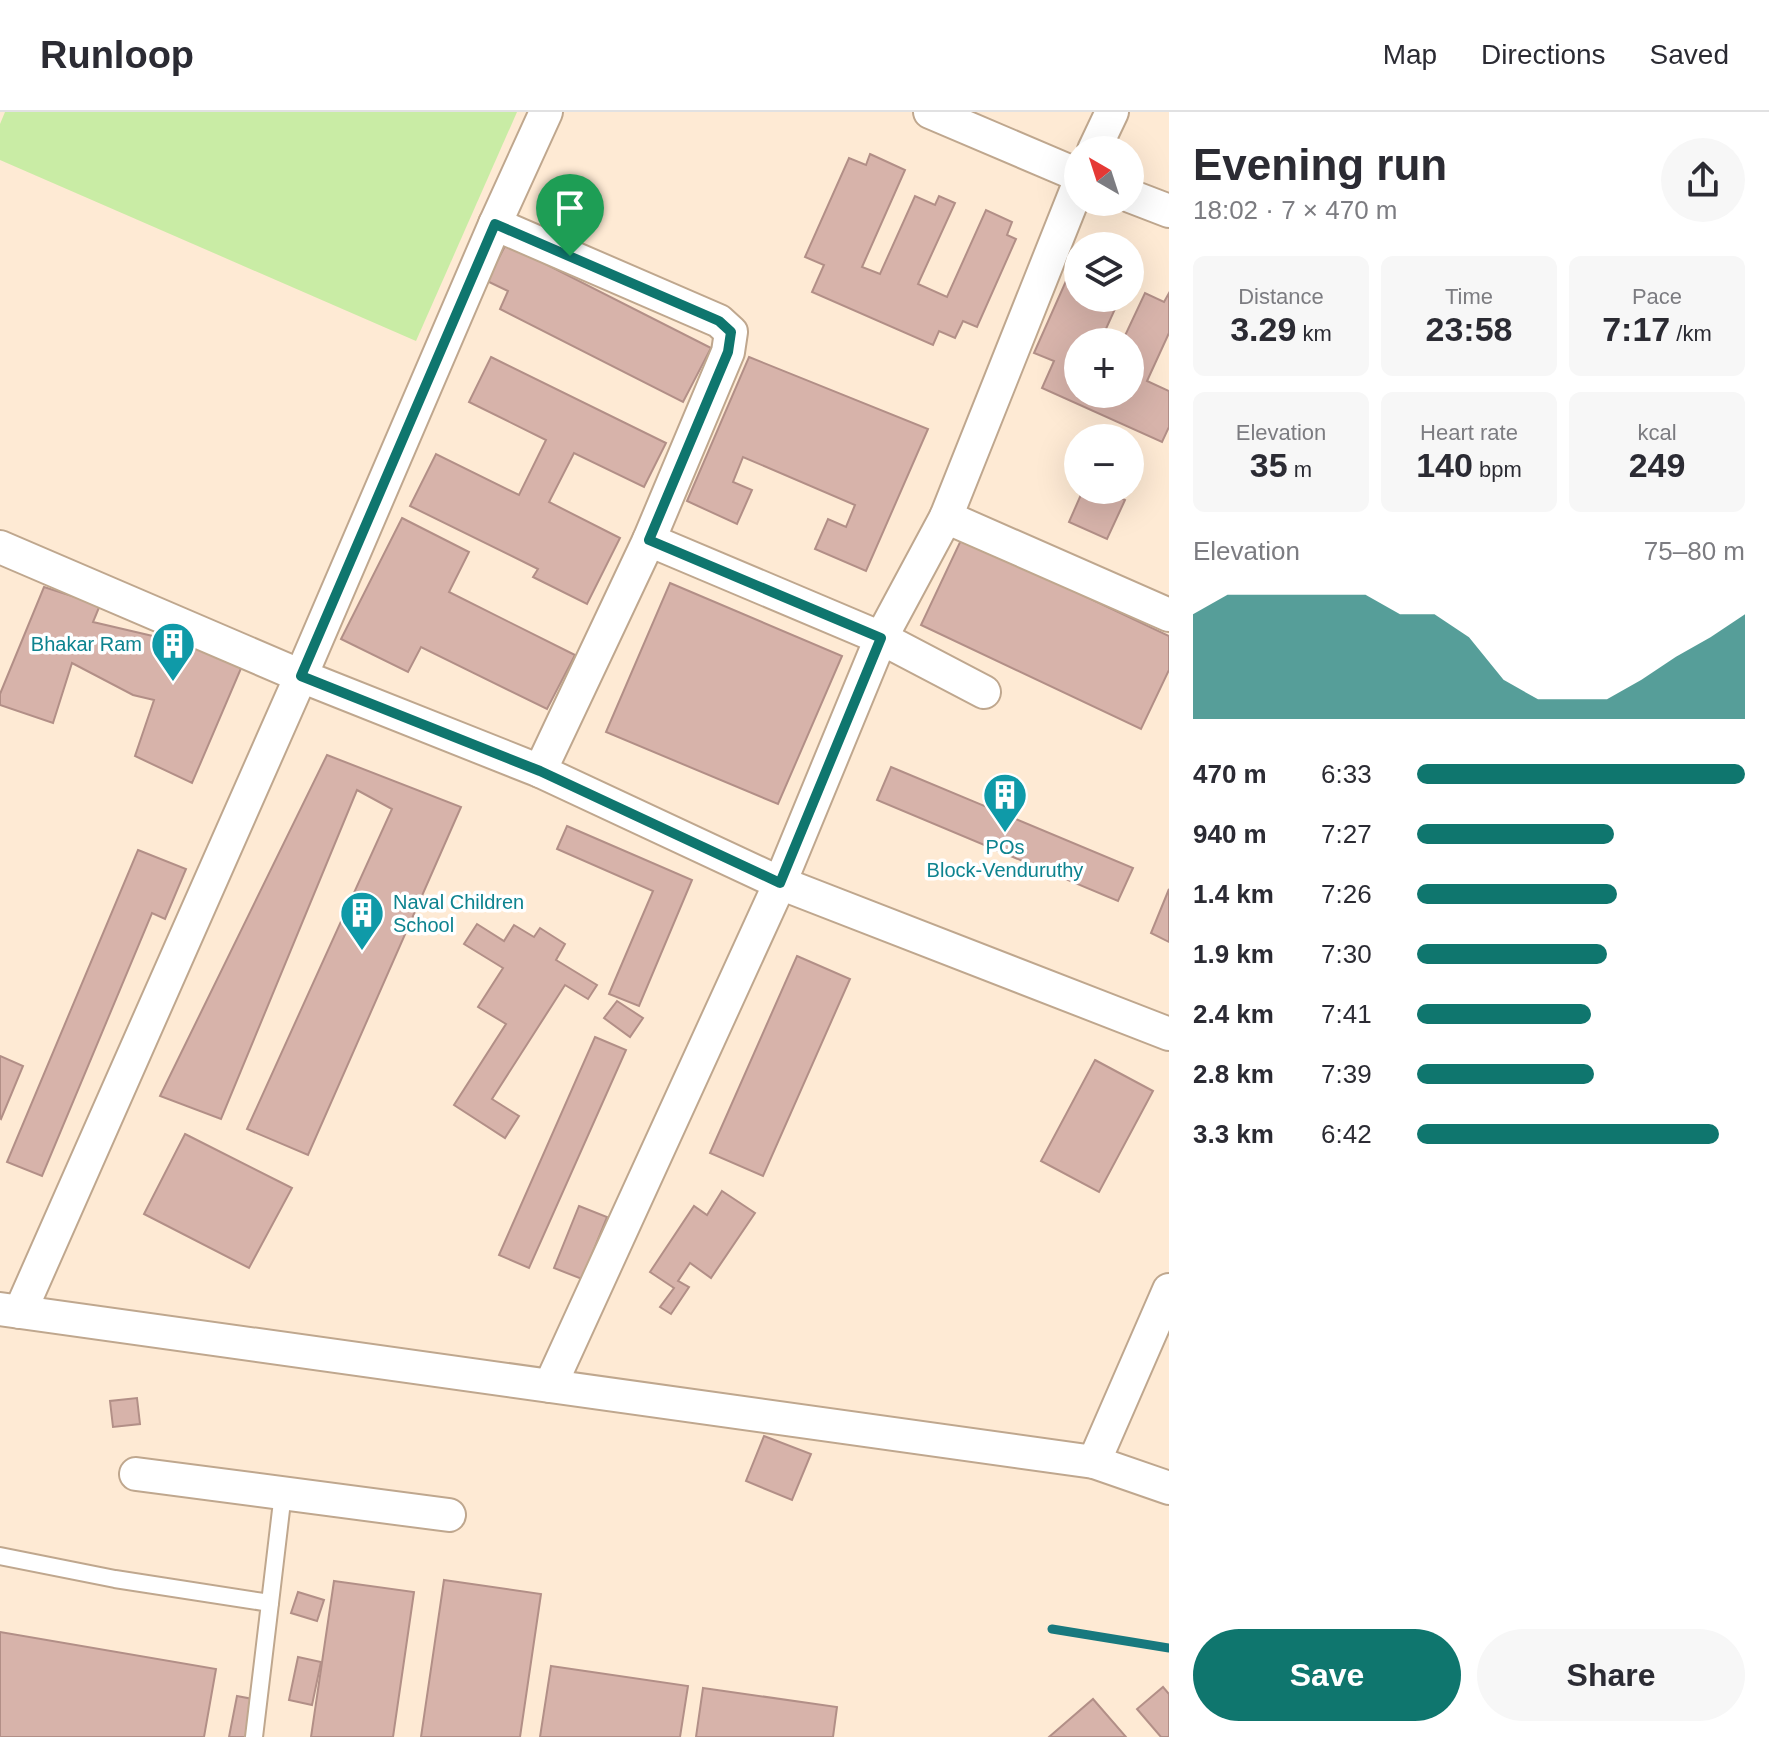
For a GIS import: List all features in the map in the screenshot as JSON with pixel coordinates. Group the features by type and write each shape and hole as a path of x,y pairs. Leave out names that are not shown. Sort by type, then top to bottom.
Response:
{"street":[{"path":"546,112 301,676 10,1311 1094,1462 1169,1488"},
{"path":"930,112 1064,169"},
{"path":"1101,136 1112,112"},
{"path":"1144,201 1169,211"},
{"path":"550,1386 780,883 881,638 946,517 1066,216"},
{"path":"495,224 719,321 731,332 728,352 649,540 540,771"},
{"path":"946,517 1169,615"},
{"path":"649,540 881,638 984,692"},
{"path":"0,547 301,676 540,771 780,883 1169,1034"},
{"path":"1094,1462 1169,1290"},
{"path":"136,1474 449,1515"}],"lane":[{"path":"254,1737 283,1493"},
{"path":"0,1556 115,1579 270,1603"}],"green space":[{"path":"5,112 517,112 416,341 0,160 0,124"}],"building":[{"path":"870,154 905,170 862,267 880,274 915,196 935,205 939,196 955,203 918,284 947,297 986,210 1012,222 1007,235 1016,239 977,327 963,321 955,338 939,331 933,345 812,292 824,265 805,257 849,158 866,165"},
{"path":"506,244 711,348 683,402 500,309 508,291 487,281"},
{"path":"1064,286 1064,312 1114,312 1106,328 1064,328 1064,398 1042,388 1054,361 1034,353"},
{"path":"1145,293 1164,302 1169,293 1169,333 1147,381 1169,391 1169,427 1162,442 1144,434 1144,424 1122,424 1086,408 1144,408 1144,328 1129,328 1136,312 1144,312"},
{"path":"491,357 666,443 644,487 574,453 549,502 620,538 587,604 533,577 538,569 410,506 436,454 519,495 546,440 469,402"},
{"path":"749,357 928,429 866,571 815,549 828,519 846,527 855,505 743,457 733,482 752,490 737,524 687,501"},
{"path":"1077,504 1123,504 1107,539 1069,522"},
{"path":"402,518 469,552 449,592 575,655 547,709 421,647 408,672 341,639"},
{"path":"962,538 1169,636 1169,670 1141,729 921,625"},
{"path":"670,583 842,656 778,804 606,732"},
{"name":"Bhakar Ram","path":"44,587 100,605 93,622 187,644 242,666 192,783 135,756 154,700 133,695 72,663 53,723 0,705 0,694"},
{"name":"Naval Children School","path":"327,755 461,807 308,1155 247,1129 392,809 357,790 221,1119 160,1096"},
{"name":"POs Block-Venduruthy","path":"891,767 1133,868 1118,901 877,800"},
{"path":"567,826 692,880 639,1006 609,994 653,891 557,849"},
{"path":"138,850 186,869 165,919 152,913 42,1176 7,1162"},
{"path":"1169,889 1169,942 1151,933"},
{"path":"477,924 504,941 514,925 534,937 540,928 565,944 556,960 597,985 588,999 565,985 492,1099 519,1116 505,1138 454,1105 506,1024 478,1007 503,968 464,944"},
{"path":"797,956 850,979 763,1176 710,1153"},
{"path":"617,1001 643,1018 630,1037 604,1018"},
{"path":"595,1037 626,1050 529,1268 499,1255"},
{"path":"0,1056 23,1066 1,1119 0,1118"},
{"path":"1095,1060 1153,1091 1099,1192 1041,1161"},
{"path":"185,1134 292,1188 249,1268 144,1214"},
{"path":"722,1191 755,1213 711,1278 690,1263 678,1281 689,1287 671,1314 660,1307 674,1288 650,1272 694,1206 707,1215"},
{"path":"579,1206 607,1217 582,1279 554,1268"},
{"path":"137,1398 140,1424 113,1427 110,1401"},
{"path":"764,1436 811,1454 792,1500 746,1481"},
{"path":"444,1580 541,1594 520,1737 421,1737"},
{"path":"334,1581 414,1592 393,1737 311,1737"},
{"path":"298,1592 324,1600 317,1621 291,1613"},
{"path":"0,1632 216,1669 204,1737 0,1737"},
{"path":"298,1657 321,1662 312,1705 289,1700"},
{"path":"551,1666 688,1686 680,1737 540,1737"},
{"path":"1163,1687 1169,1694 1169,1737 1161,1737 1137,1709"},
{"path":"703,1688 837,1707 833,1737 696,1737"},
{"path":"237,1696 258,1700 250,1737 229,1737"},
{"path":"1093,1699 1126,1737 1049,1737"}],"waterway":[{"path":"1052,1629 1169,1648"}],"place":[{"name":"Bhakar Ram","path":"173,683"},
{"name":"POs Block-Venduruthy","path":"1005,834"},
{"name":"Naval Children School","path":"362,952"}],"route":[{"path":"495,224 570,256 719,321 731,332 728,352 649,540 881,638 780,883 540,771 301,676 495,224"}]}
